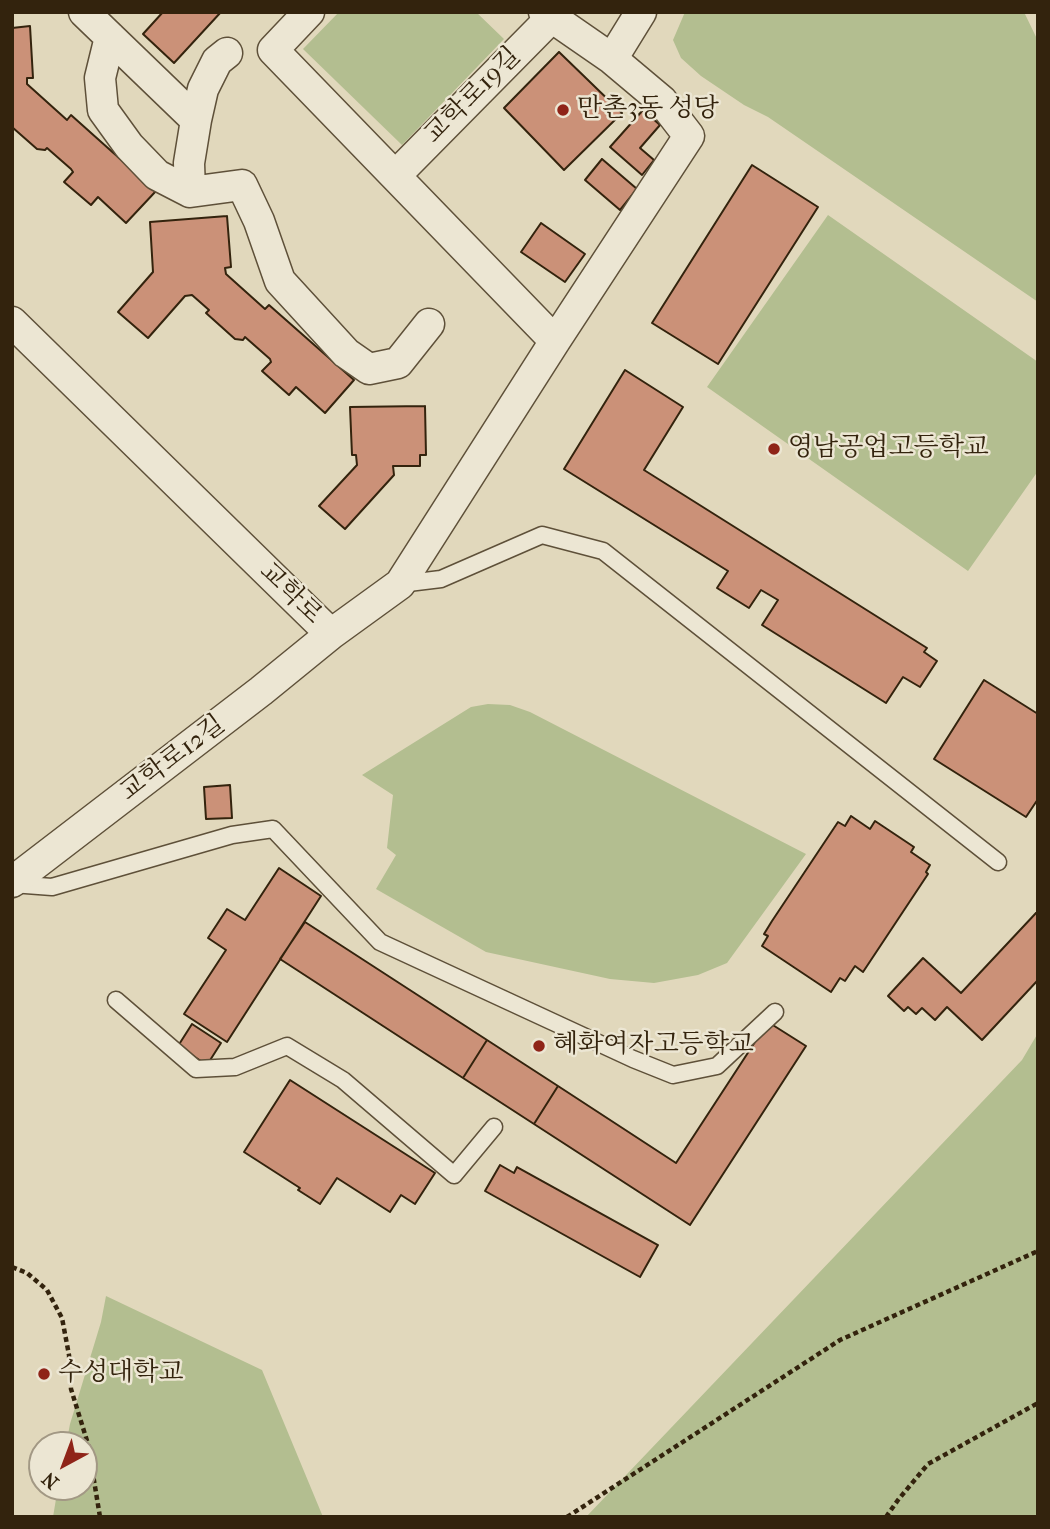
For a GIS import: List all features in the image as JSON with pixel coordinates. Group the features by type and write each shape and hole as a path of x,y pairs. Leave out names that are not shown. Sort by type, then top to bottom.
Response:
{"street":[{"path":"84,12 195,120"},
{"path":"309,12 273,50 555,341"},
{"path":"612,59 616,19 620,12"},
{"path":"612,59 641,12"},
{"name":"교학로19길","path":"396,175 550,14 612,59"},
{"path":"110,37 100,78 103,110 129,146 157,175 190,192 242,185 259,221 280,281 346,353 369,369 398,363 429,324"},
{"path":"190,192 189,163 203,89 217,61 227,53"},
{"name":"교학로","path":"12,322 331,634 400,584 689,136 662,101 612,59"},
{"name":"교학로12길","path":"12,883 331,634"}],"lane":[{"path":"400,584 441,579 542,535 603,551 998,862"},
{"path":"12,883 52,887 232,835 273,829 380,942 633,1059 673,1074 717,1066 775,1012"},
{"path":"116,1000 197,1069 235,1067 287,1046 343,1080 454,1175 494,1127"}],"path":[{"path":"566,1517 840,1340 1038,1251"},
{"path":"12,1267 27,1273 47,1290 62,1318 69,1355 71,1389 88,1444 100,1517"},
{"path":"886,1517 928,1464 1038,1403"}],"green space":[{"path":"339,12 476,12 504,39 402,145 303,49"},
{"path":"685,12 1024,12 1038,41 1038,302 768,117 744,105 701,76 681,58 673,40"},
{"path":"828,215 1038,362 1038,471 968,571 707,387"},
{"path":"488,704 510,705 530,712 806,854 727,963 698,975 654,983 610,979 486,952 376,889 396,855 387,848 393,795 362,775 471,707"},
{"path":"1038,1033 1038,1517 586,1517 1022,1060"},
{"path":"106,1296 262,1370 323,1517 53,1517 56,1501 98,1501 98,1431 69,1431 101,1322"}],"building":[{"path":"163,12 221,12 174,63 143,34"},
{"path":"30,26 33,78 27,78 27,84 67,120 71,115 156,191 126,223 98,197 91,205 64,182 73,172 71,169 47,148 37,149 12,127 12,28"},
{"name":"만촌3동 성당","path":"559,52 622,113 564,170 504,108"},
{"path":"643,110 660,125 640,148 654,160 642,175 610,147"},
{"path":"602,159 637,189 620,210 585,180"},
{"path":"752,165 818,207 718,364 652,323"},
{"path":"227,216 231,267 225,268 226,274 265,309 269,305 354,380 325,413 296,387 289,395 262,371 271,362 270,359 245,337 243,340 235,339 206,313 209,310 192,295 185,296 148,338 118,312 153,272 150,222"},
{"path":"541,223 585,254 565,282 521,252"},
{"path":"625,370 683,407 644,470 927,648 924,652 937,661 920,687 903,677 886,703 762,625 778,600 761,590 749,608 717,588 728,571 564,469"},
{"path":"425,406 426,455 420,455 420,466 393,466 394,475 345,529 319,506 357,465 356,455 352,455 350,407"},
{"path":"984,680 1038,714 1038,799 1026,817 934,759"},
{"path":"230,785 232,818 206,819 204,787"},
{"path":"851,816 870,829 875,821 914,847 911,852 930,865 926,872 928,874 863,972 855,966 845,981 840,978 831,992 762,946 768,936 764,934 838,822 845,826"},
{"path":"279,868 321,896 227,1042 184,1014 226,950 208,938 227,909 245,920"},
{"path":"1036,913 1038,980 982,1040 947,1007 935,1020 922,1008 916,1014 908,1007 904,1011 888,996 923,958 961,993"},
{"path":"305,922 487,1040 463,1078 280,959"},
{"path":"768,1022 806,1046 690,1225 534,1124 558,1086 676,1163"},
{"path":"192,1024 221,1043 207,1065 178,1046"},
{"path":"487,1040 558,1086 534,1124 463,1078"},
{"path":"290,1080 435,1173 415,1204 401,1195 390,1212 337,1178 320,1204 244,1152"},
{"path":"500,1165 514,1173 517,1167 658,1245 640,1277 485,1191"}],"place":[{"name":"만촌3동 성당","path":"563,110"},
{"name":"영남공업고등학교","path":"774,449"},
{"name":"혜화여자고등학교","path":"539,1046"},
{"name":"수성대학교","path":"44,1374"}]}
